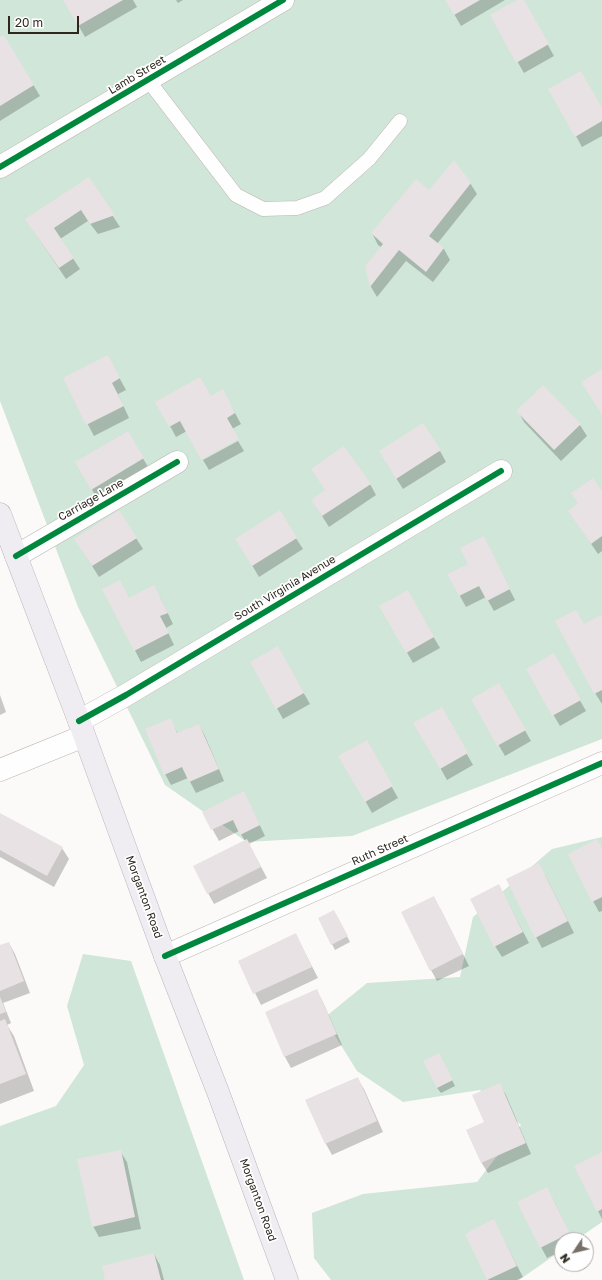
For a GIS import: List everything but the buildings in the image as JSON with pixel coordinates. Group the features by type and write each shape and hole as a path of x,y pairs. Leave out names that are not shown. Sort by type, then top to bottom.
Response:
{"main road":[{"name":"Morganton Road","path":"0,514 9,551 81,728 287,1280"}],"street":[{"name":"Lamb Street","path":"0,168 284,0"},
{"name":"Carriage Lane","path":"9,551 177,462"},
{"name":"South Virginia Avenue","path":"0,770 81,728 132,691 501,471"},
{"name":"Ruth Street","path":"165,956 602,763"}],"lane":[{"path":"148,80 236,195 263,209 297,208 325,198 369,159 400,120"}],"green space":[{"path":"0,0 602,0 602,739 352,836 247,842 165,785 78,607 0,401"},
{"path":"602,837 602,1222 588,1232 554,1232 554,1256 519,1280 331,1280 314,1258 312,1213 363,1194 477,1182 521,1125 480,1090 403,1102 357,1071 324,1018 367,983 460,977 473,917 552,849"},
{"path":"83,954 131,961 244,1280 0,1280 0,1126 56,1106 84,1065 67,1006"}],"cycle path":[{"path":"0,167 283,0"},
{"path":"16,556 177,462"},
{"path":"79,721 126,695 501,471"},
{"path":"165,956 602,763"}]}
